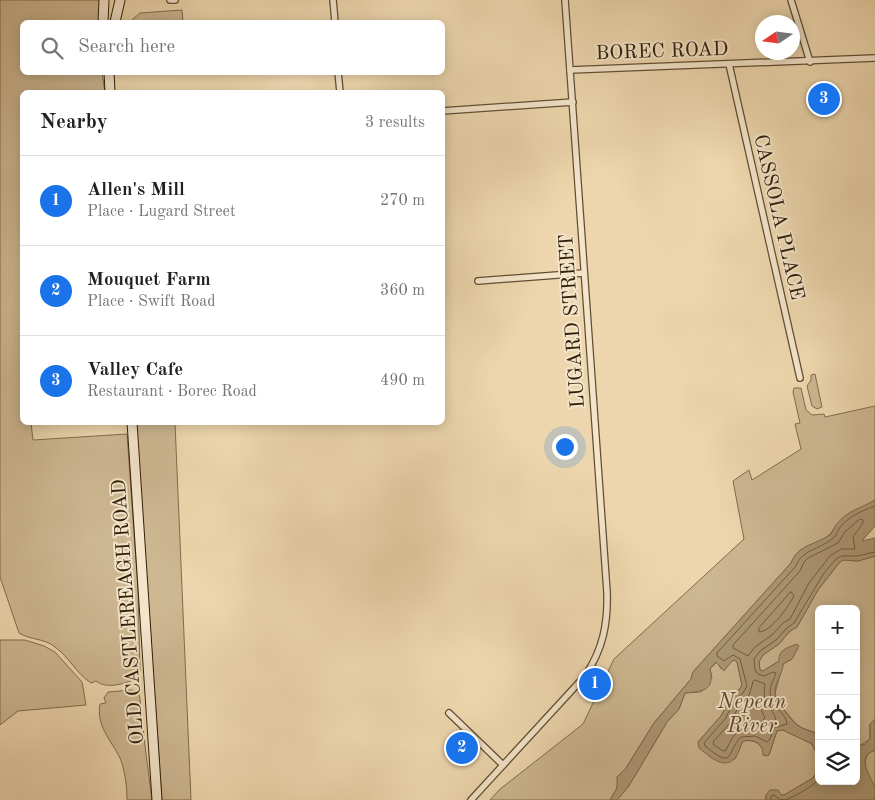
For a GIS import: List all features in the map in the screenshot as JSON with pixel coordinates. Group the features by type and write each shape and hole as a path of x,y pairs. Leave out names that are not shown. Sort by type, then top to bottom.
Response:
{"street":[{"path":"103,20 104,0"},
{"path":"115,20 120,0"},
{"path":"333,0 335,20"},
{"name":"LUGARD STREET","path":"470,800 586,676 595,662 606,630 608,612 607,592 566,0"},
{"path":"791,0 810,62"},
{"name":"BOREC ROAD","path":"570,70 875,58"},
{"name":"CASSOLA PLACE","path":"729,64 800,378"},
{"path":"109,75 110,90"},
{"path":"338,75 340,90"},
{"path":"445,111 573,102"},
{"path":"478,281 584,273"},
{"name":"OLD CASTLEREAGH ROAD","path":"132,425 157,800"},
{"path":"449,713 503,764"}],"shaded area":[{"path":"0,0 100,0 99,20 20,20 20,75 102,75 105,90 20,90 20,425 31,425 33,440 127,434 138,589 140,670 138,678 117,685 106,685 96,681 91,683 51,644 19,633 0,577"},
{"path":"182,10 183,20 133,20 140,13"},
{"path":"815,374 822,407 817,409 812,406 807,386 811,380 811,375"},
{"path":"794,388 801,388 806,410 812,415 824,414 825,417 875,406 875,500 836,525 828,536 798,552 791,563 693,672 691,679 654,723 626,768 618,777 617,788 610,800 490,800 499,790 583,724 614,659 744,539 733,481 749,470 752,480 801,449 795,424 800,423 793,392"},
{"path":"136,425 175,425 191,800 162,800"},
{"path":"875,556 875,719 870,724 870,739 860,745 860,605 815,605 815,733 795,723 777,701 775,693 783,664 792,659 779,661 763,671 760,670 759,661 763,655 779,644 790,631 797,627 818,590 839,563 843,560 858,561"},
{"path":"0,640 25,640 55,652 82,682 86,705 18,711 0,725"},
{"path":"734,660 737,662 742,685 739,690 733,693 721,716 698,742 735,759 743,741 752,741 769,755 777,731 783,730 812,744 815,750 815,775 813,778 784,795 766,795 766,800 617,800 628,787 667,722 679,709 685,693 701,692 712,678 710,669 717,662 721,669"},
{"path":"131,690 137,692 140,697 152,800 127,800 122,763 100,719 100,704 106,703 104,698 108,692"},
{"path":"875,750 875,788 867,773 865,762 866,757"}],"water":[{"name":"Nepean River","path":"875,500 875,526 862,541 875,538 875,556 858,561 843,560 839,563 818,590 797,627 790,631 779,644 763,655 759,662 760,670 763,671 779,661 780,654 784,650 797,644 799,646 792,659 783,664 775,694 788,715 797,725 815,733 815,750 812,744 783,730 777,731 769,755 766,756 763,755 763,751 757,742 750,741 743,741 735,758 725,763 716,760 699,748 698,742 721,716 733,693 739,690 742,685 737,662 732,661 724,671 716,662 710,669 711,682 709,686 697,692 685,693 679,709 667,722 628,787 617,800 610,800 617,788 617,777 626,768 654,723 691,679 693,672 791,563 794,557 803,548 831,534 835,526 850,512"},
{"name":"Nepean River","path":"875,719 875,750 869,753 865,762 875,788 875,800 766,800 766,795 770,790 778,790 781,795 784,795 813,778 815,775 815,785 860,785 860,746 870,739 870,724"}],"place":[{"name":"Valley Cafe","path":"824,99"},
{"name":"Allen's Mill","path":"595,684"},
{"name":"Mouquet Farm","path":"462,748"}]}
